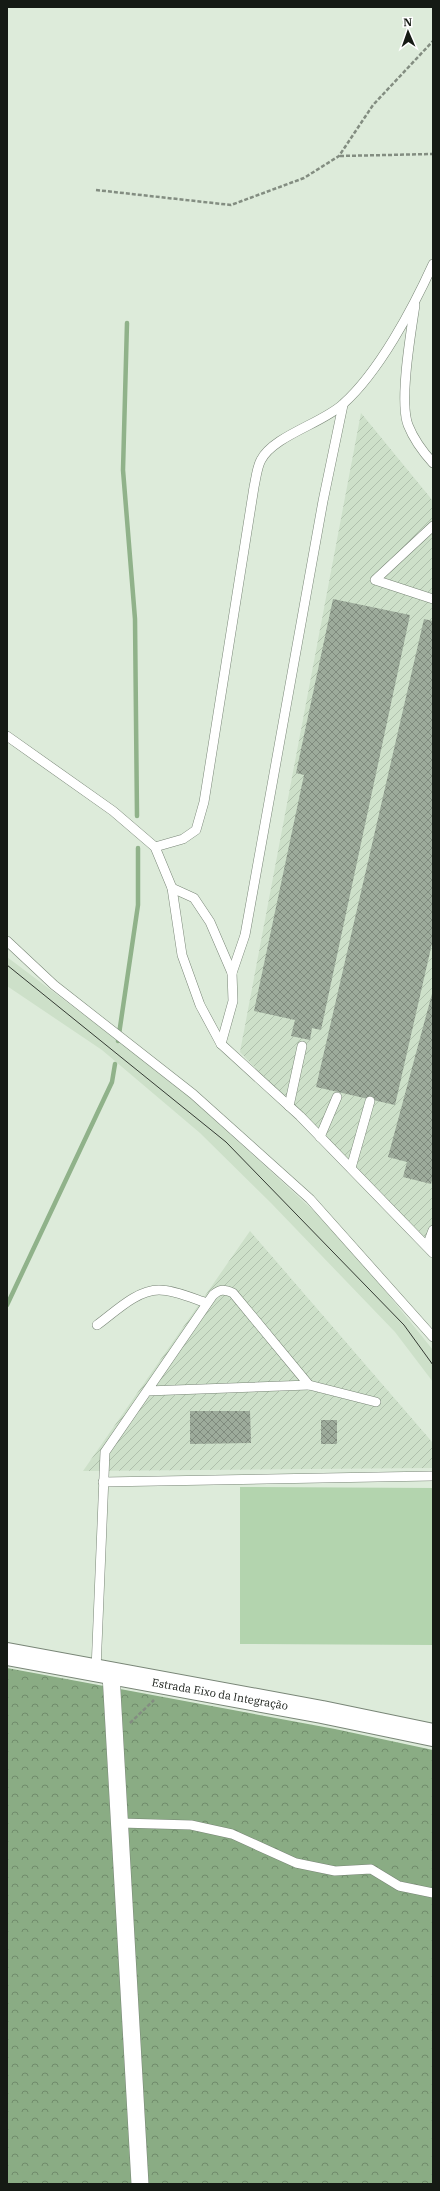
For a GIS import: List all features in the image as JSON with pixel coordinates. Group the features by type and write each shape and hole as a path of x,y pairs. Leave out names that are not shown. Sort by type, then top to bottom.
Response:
{"main road":[{"name":"Estrada Eixo da Integração","path":"7,1654 168,1685 322,1712 433,1735"}],"street":[{"path":"104,1673 115,1741 121,1823 140,2184"}],"lane":[{"path":"155,847 183,839 196,830 204,802 254,486 261,460 281,440 312,424 343,405 369,377 415,303 433,264"},
{"path":"415,303 406,390 407,423 418,447 433,463"},
{"path":"232,973 246,935 324,501 343,405"},
{"path":"433,526 375,580 433,599"},
{"path":"7,736 113,811 155,847 172,888 182,955 200,1005 221,1044 289,1106 352,1168 430,1249"},
{"path":"172,888 194,898 210,922 232,973 233,1000 221,1044"},
{"path":"7,941 54,985 193,1094 310,1199 433,1337"},
{"path":"289,1106 302,1046"},
{"path":"320,1137 337,1097"},
{"path":"352,1168 370,1101"},
{"path":"430,1249 433,1230"},
{"path":"97,1325 144,1293 159,1290 207,1303"},
{"path":"104,1673 105,1452 207,1303 219,1290 233,1293 309,1385"},
{"path":"147,1391 309,1385 376,1402"},
{"path":"104,1482 433,1476"},
{"path":"121,1823 191,1825 232,1834 296,1863 335,1871 371,1869 399,1886 433,1893"}],"path":[{"path":"96,190 231,205 304,178 339,156 373,105 433,41"},
{"path":"339,156 433,154"},
{"path":"115,1741 168,1685"}],"shaded area":[{"path":"361,413 433,501 433,1257 240,1052"},
{"path":"7,957 153,1067 194,1101 317,1214 378,1282 433,1350 433,1382 395,1332 271,1203 200,1133 102,1050 7,986"},
{"path":"250,1231 433,1443 433,1468 83,1471"}],"green space":[{"path":"240,1487 433,1488 433,1645 240,1644"},
{"path":"7,1668 335,1729 433,1750 433,2184 7,2184"}],"building":[{"path":"333,599 410,615 321,1030 312,1028 310,1040 291,1036 295,1020 254,1011 304,775 296,773"},
{"path":"424,619 433,621 433,939 395,1105 316,1087"},
{"path":"433,990 433,1177 431,1184 403,1177 407,1162 388,1157"},
{"path":"190,1411 250,1411 251,1443 190,1444"},
{"path":"321,1420 337,1420 337,1444 321,1444"}],"waterway":[{"path":"127,323 123,470 135,619 137,816"},
{"path":"118,1041 138,905 138,848"},
{"path":"7,1305 112,1082 115,1064"}],"tram line":[{"path":"7,965 226,1142 404,1325 433,1365"}]}
